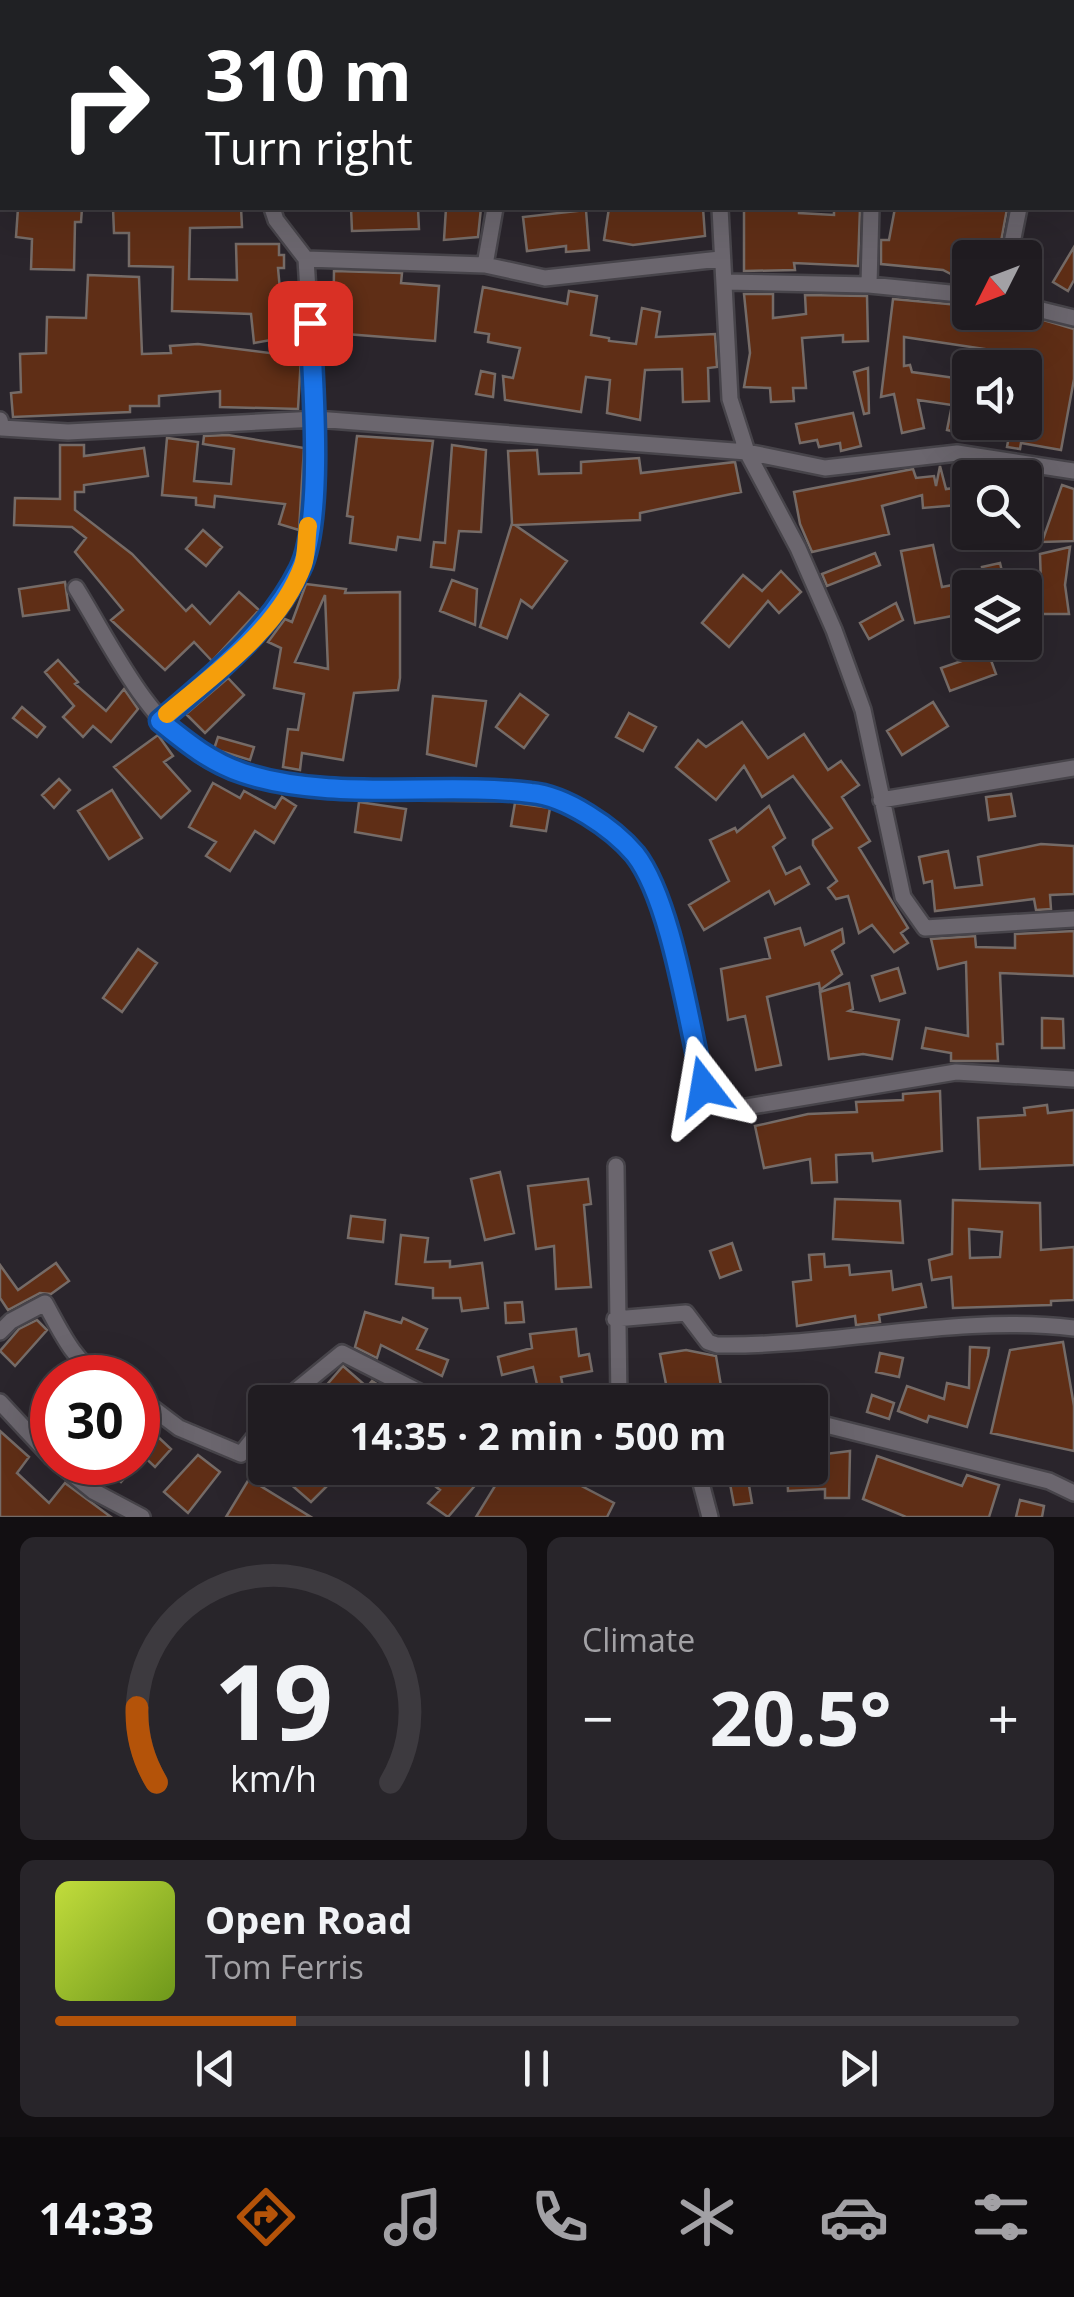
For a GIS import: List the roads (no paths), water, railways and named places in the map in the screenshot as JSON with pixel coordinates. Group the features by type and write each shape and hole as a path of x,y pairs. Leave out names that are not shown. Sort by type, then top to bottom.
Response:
{"street":[{"path":"160,721 242,651 274,612 302,565 316,419 306,259 273,210"},
{"path":"485,265 495,210"},
{"path":"720,210 730,398 747,452 798,548 863,710 902,897 925,928 1074,919"},
{"path":"869,285 871,210"},
{"path":"1012,240 1018,210"},
{"path":"306,259 485,265 545,278 720,259"},
{"path":"724,282 869,285 952,293"},
{"path":"1042,310 1074,318"},
{"path":"0,420 2,428 68,432 316,419 747,452 825,468 957,453 1074,471"},
{"path":"76,588 160,721 204,756 244,774 312,785 534,792 580,811 635,855 658,899 704,1087 712,1102 728,1110 956,1072 1074,1080"},
{"path":"881,800 1074,768"},
{"path":"616,1166 618,1385"},
{"path":"0,1332 11,1321 45,1303 76,1355"},
{"path":"615,1320 686,1314 708,1342 717,1345 777,1346 904,1331 1074,1328"},
{"path":"303,1385 342,1353 405,1385"},
{"path":"0,1402 30,1434"},
{"path":"160,1414 180,1428 241,1454 248,1445"},
{"path":"828,1426 1049,1481 1074,1493"},
{"path":"87,1485 142,1517"},
{"path":"702,1485 710,1517"}]}
